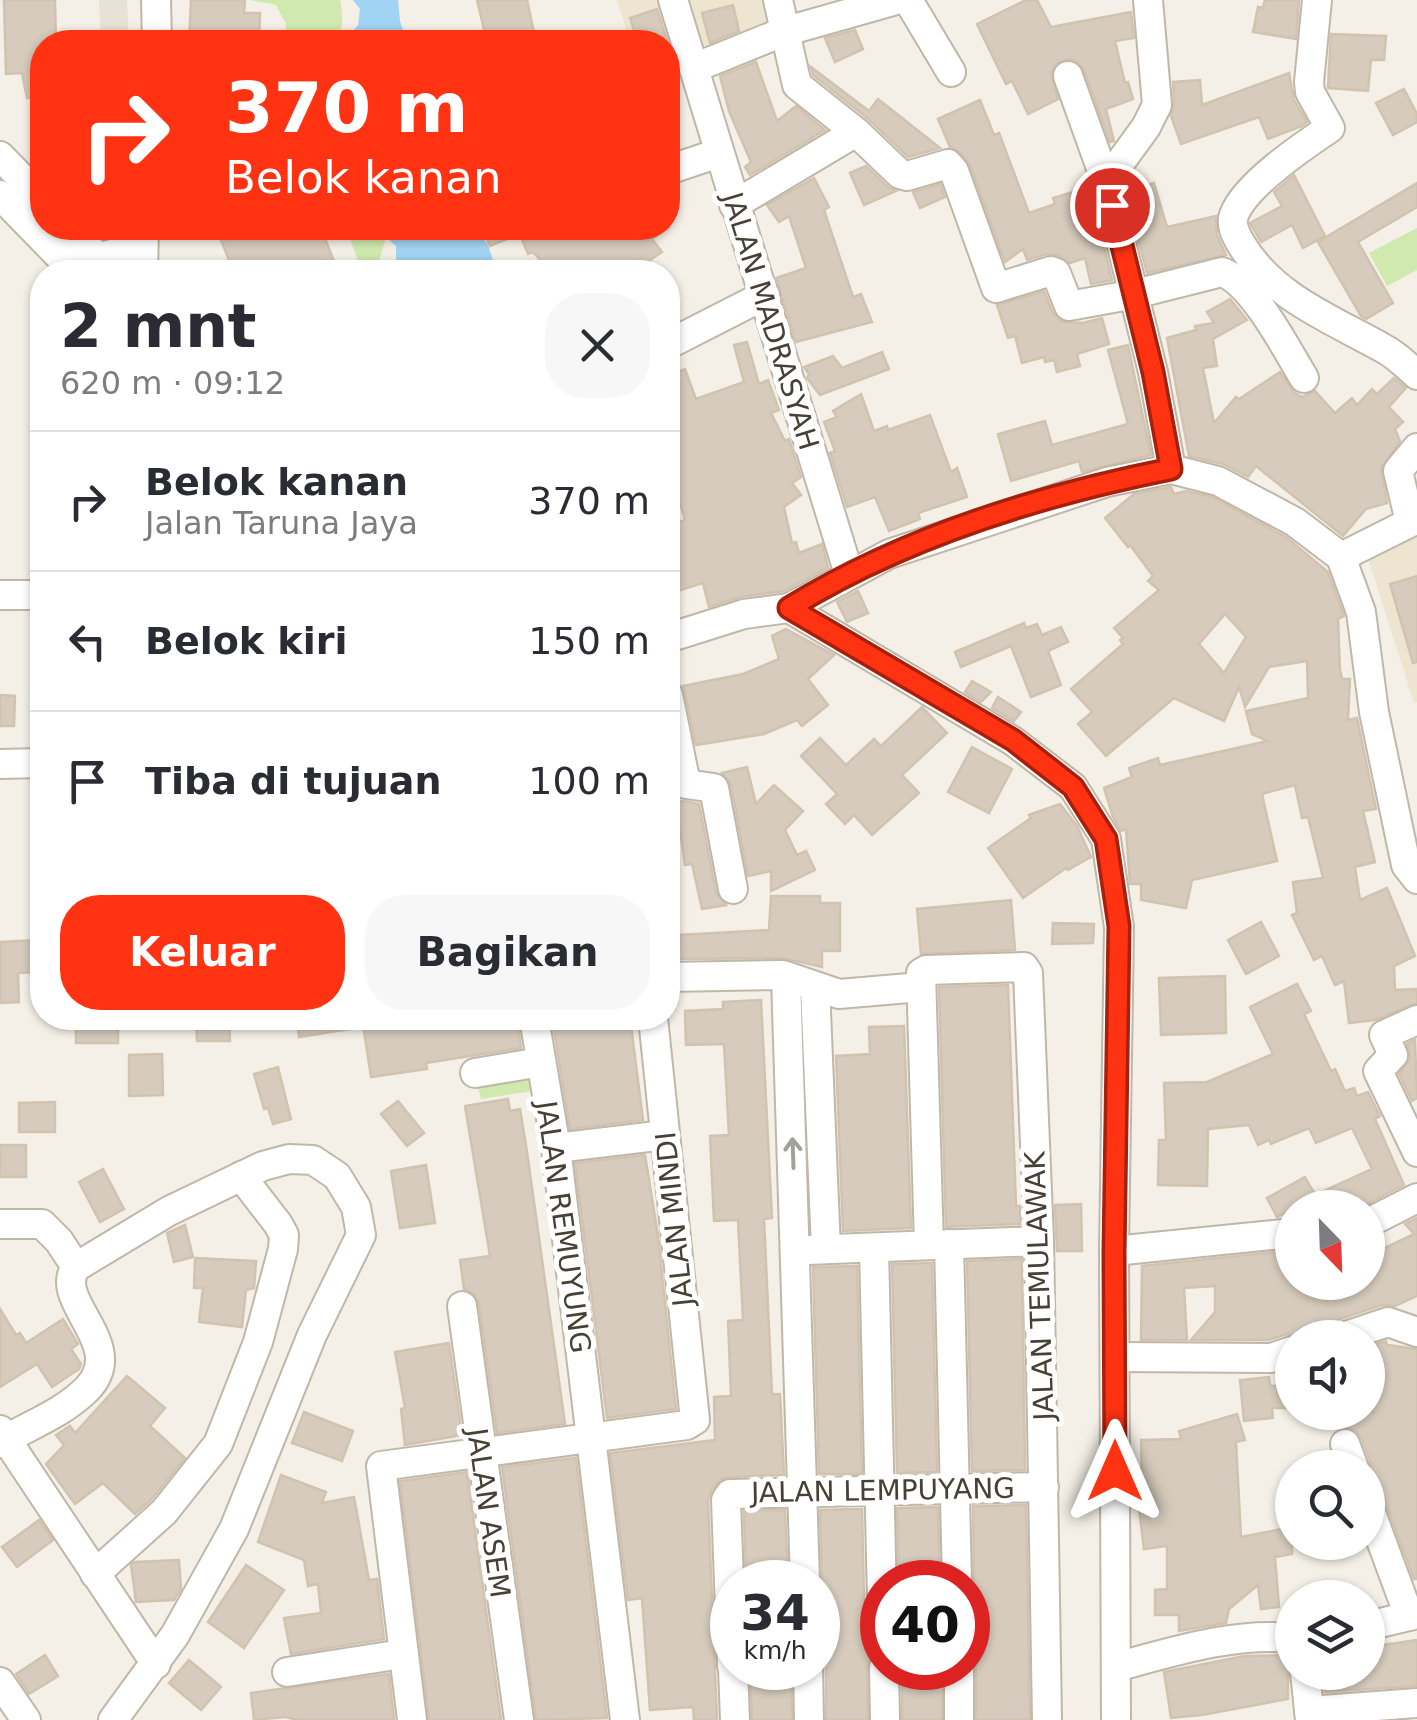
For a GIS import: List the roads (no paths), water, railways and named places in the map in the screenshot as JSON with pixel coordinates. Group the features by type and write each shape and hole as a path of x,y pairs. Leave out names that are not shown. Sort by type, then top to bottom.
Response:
{"street":[{"path":"156,0 157,30"},
{"name":"JALAN MADRASYAH","path":"673,0 849,574"},
{"path":"778,0 797,85 846,137 900,174 907,176 948,164 954,171 996,288 1050,270 1056,273 1068,306 1134,294 1203,274 1228,273 1262,312 1304,378"},
{"path":"694,68 783,32 896,0"},
{"path":"908,0 951,72"},
{"path":"1106,182 1157,105 1148,0"},
{"path":"1317,0 1309,82 1330,128 1287,158 1246,198 1233,217 1234,230 1254,264 1272,283 1411,369"},
{"path":"1068,76 1106,182 1171,469"},
{"path":"734,205 846,137"},
{"path":"680,166 719,154"},
{"path":"0,156 30,186"},
{"path":"0,195 30,219"},
{"path":"55,240 80,260"},
{"path":"100,260 120,253 134,240"},
{"path":"680,339 765,295"},
{"path":"1341,556 1413,521 1398,472 1417,448"},
{"path":"680,634 744,614 789,608 849,574 943,534 1106,482 1171,469 1218,481 1295,522 1341,556 1361,612 1374,712 1406,865 1417,878"},
{"path":"0,595 30,594"},
{"path":"789,608 1013,740 1073,787 1106,839 1119,926 1114,1252 1116,1720"},
{"path":"680,754 686,784 714,788 734,888"},
{"path":"0,764 30,763"},
{"name":"JALAN TEMULAWAK","path":"921,988 921,973 926,970 1024,967 1028,973 1039,1241 1046,1720"},
{"path":"680,976 786,977 839,994 921,988 956,1488 957,1560"},
{"path":"786,977 805,1560"},
{"path":"815,987 826,1249"},
{"path":"1417,1020 1384,1035 1392,1054 1379,1066 1379,1077 1417,1152"},
{"name":"JALAN REMUYUNG","path":"536,1030 556,1148 625,1720"},
{"name":"JALAN MINDI","path":"592,1436 694,1421 654,1030"},
{"path":"475,1072 541,1062"},
{"path":"556,1148 665,1135"},
{"path":"113,1720 156,1664 234,1530 294,1375 360,1235 361,1223 348,1189 320,1163 289,1158 242,1176 156,1218 76,1266 70,1276 70,1289 95,1336 97,1374 89,1387 60,1411 2,1438 156,1664"},
{"path":"95,1574 164,1512 218,1444 258,1342 284,1235 242,1176"},
{"path":"1385,1214 1417,1198"},
{"path":"0,1224 42,1224 76,1266"},
{"path":"1114,1252 1275,1235"},
{"path":"796,1251 1039,1241"},
{"path":"874,1248 881,1560"},
{"name":"JALAN ASEM","path":"462,1306 519,1720"},
{"path":"1385,1323 1417,1332"},
{"path":"1114,1357 1275,1357"},
{"path":"412,1720 380,1468 384,1464 592,1436"},
{"name":"JALAN LEMPUYANG","path":"728,1560 726,1500 733,1493 1044,1487"},
{"path":"1385,1547 1413,1615 1385,1622"},
{"path":"1116,1667 1175,1651 1275,1639"},
{"path":"288,1672 402,1654"},
{"path":"0,1682 26,1720"},
{"path":"733,1690 735,1720"},
{"path":"808,1690 809,1720"},
{"path":"884,1690 884,1720"},
{"path":"958,1690 959,1720"},
{"path":"1307,1690 1309,1715 1379,1714 1417,1703"}],"water":[{"path":"353,0 398,0 403,30 354,30 360,9"},
{"path":"389,240 484,240 493,260 396,260 396,246"}]}
